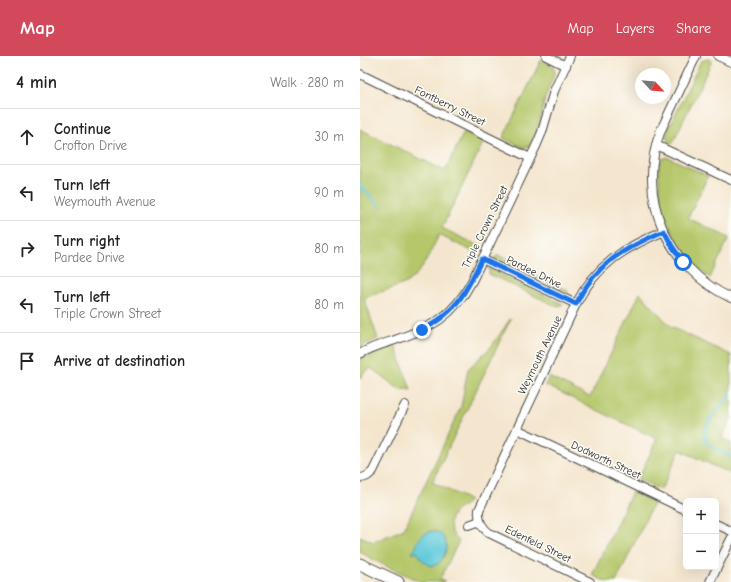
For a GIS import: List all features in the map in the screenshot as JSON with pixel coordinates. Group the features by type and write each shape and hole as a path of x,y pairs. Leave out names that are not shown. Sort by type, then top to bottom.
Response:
{"main road":[{"path":"360,564 398,582"}],"street":[{"path":"546,56 566,66"},
{"name":"Triple Crown Street","path":"360,354 376,346 422,330 438,321 456,305 464,295 540,137 554,91 570,56"},
{"path":"696,56 661,130 656,145 653,162 652,188 655,207 664,231 677,254 693,272 710,286 731,298"},
{"path":"718,56 731,62"},
{"name":"Fontberry Street","path":"360,74 530,158"},
{"path":"656,145 731,180"},
{"name":"Weymouth Avenue","path":"480,521 478,514 480,505 582,294 593,278 614,257 632,246 664,231"},
{"name":"Pardee Drive","path":"482,259 576,304"},
{"path":"360,478 364,478 373,471 405,405"},
{"name":"Dodworth Street","path":"517,429 683,509"},
{"path":"469,525 480,521"},
{"name":"Edenfeld Street","path":"480,521 482,527 489,533 590,582"},
{"path":"719,525 731,531"},
{"path":"710,582 731,539"}],"green space":[{"path":"708,59 712,61 672,144 666,136 669,128 701,61"},
{"path":"541,60 552,65 555,72 545,99 536,134 529,146 524,148 503,138"},
{"path":"360,129 445,171 464,132 484,141 442,228 481,247 478,254 439,235 425,262 411,279 404,284 364,298 378,339 360,347"},
{"path":"666,157 708,176 688,218 729,238 710,278 689,258 673,234 667,221 660,193 659,174 660,162"},
{"path":"498,255 533,271 533,274 567,290 568,293 494,258"},
{"path":"489,268 563,304 558,307 489,274"},
{"path":"640,293 671,327 731,355 731,419 722,438 731,443 731,474 680,450 661,490 638,479 657,439 545,385 549,377 590,397"},
{"path":"511,318 432,482 469,500 465,505 457,510 450,522 451,530 459,541 440,579 445,582 421,582 360,552 360,536 373,542 404,529 461,407 468,369 491,347"},
{"path":"395,345 411,390 400,390 371,368 364,372 360,379 360,360 373,353"},
{"path":"632,492 654,502 616,582 607,582 592,575"}],"water":[{"path":"433,531 443,536 446,547 444,556 438,564 431,566 419,557 417,552 413,554 412,552 415,550 423,535"}],"waterway":[{"path":"360,186 380,207"},
{"path":"731,394 711,419 705,428 704,433 704,437 711,446 718,451 731,456"}],"route":[{"path":"422,330 438,321 456,305 464,295 482,259 576,304 587,285 614,257 632,246 664,231 683,262"}]}
